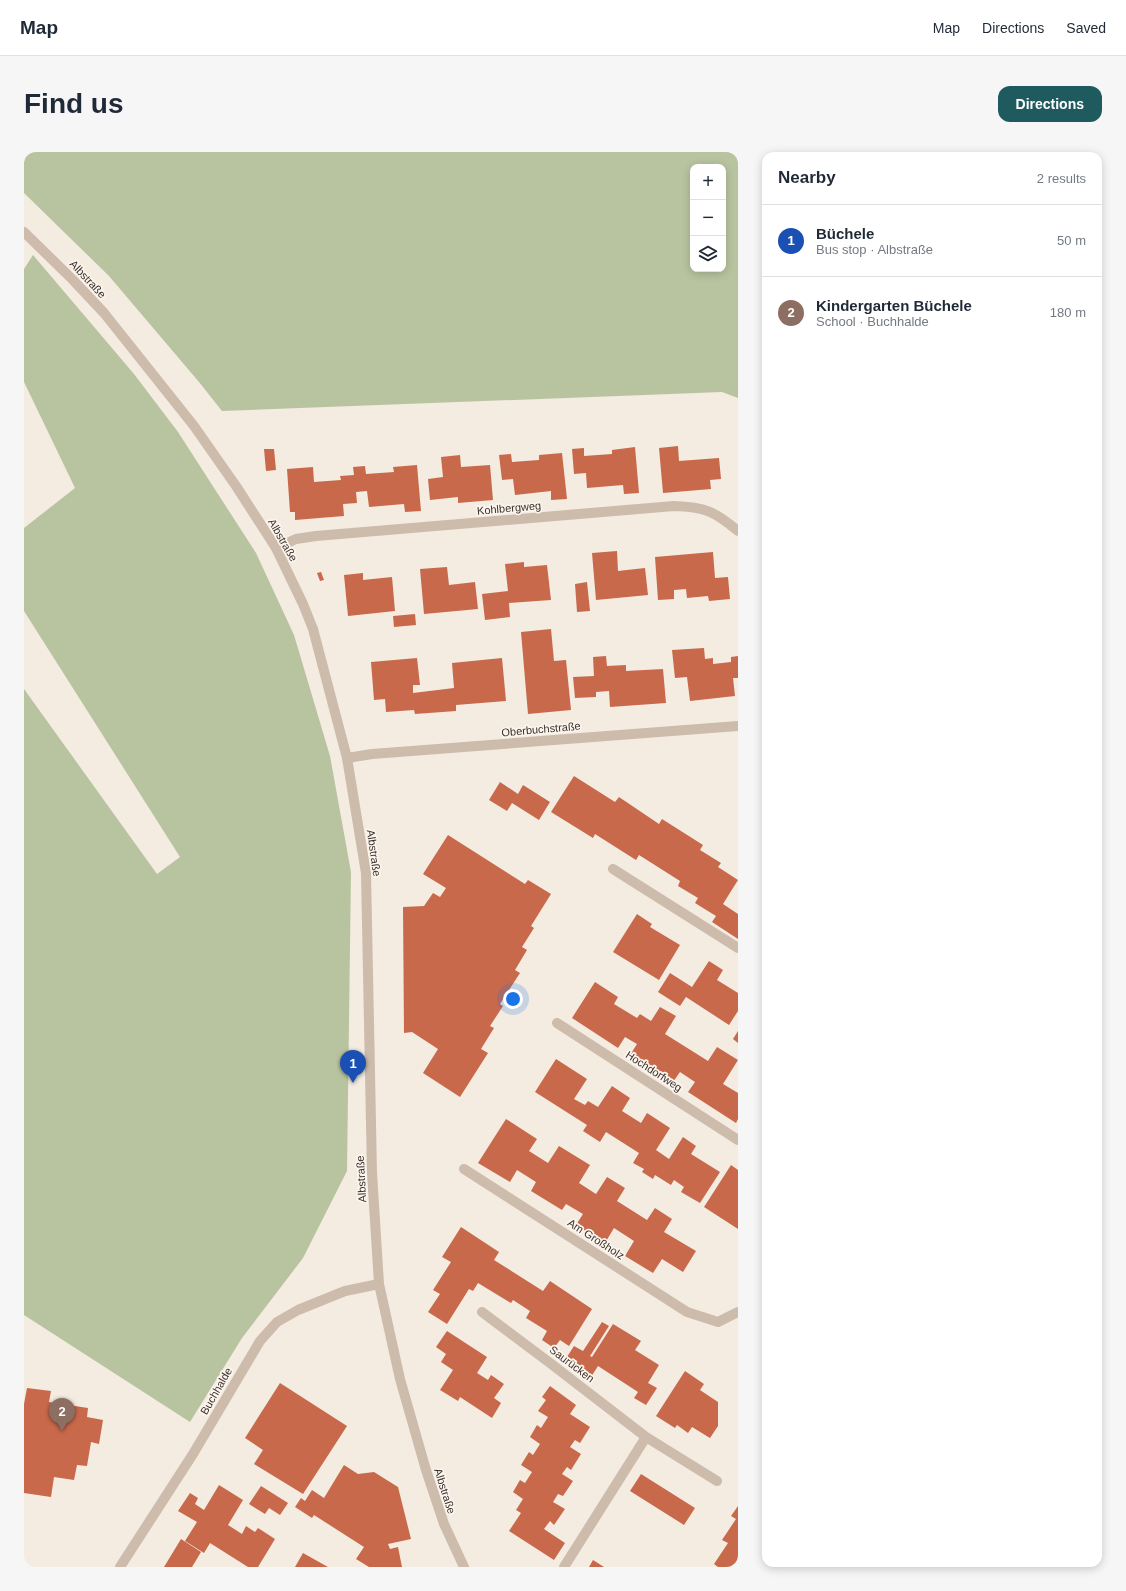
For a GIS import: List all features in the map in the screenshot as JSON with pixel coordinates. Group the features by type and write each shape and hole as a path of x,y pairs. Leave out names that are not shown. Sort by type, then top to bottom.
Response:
{"street":[{"name":"Albstraße","path":"24,232 104,313 194,426 236,486 276,548 303,604 313,629 347,758 366,873 372,1173 379,1284 400,1379 426,1470 444,1524 464,1567"},
{"name":"Kohlbergweg","path":"276,548 296,539 316,536 674,506 709,510 725,520 738,531"},
{"name":"Oberbuchstraße","path":"347,758 372,754 738,726"},
{"path":"613,869 738,948"},
{"name":"Hochdorfweg","path":"557,1023 738,1140"},
{"name":"Am Großholz","path":"464,1169 687,1312 718,1322 738,1312"},
{"name":"Buchhalde","path":"120,1567 193,1454 260,1341 277,1322 298,1310 345,1291 379,1284"},
{"name":"Saurücken","path":"482,1312 646,1437 717,1481"},
{"path":"564,1567 646,1437"}],"green space":[{"path":"24,152 738,152 738,398 722,392 222,411 109,276 24,193"},
{"path":"33,255 134,374 178,432 256,553 294,635 330,756 351,872 347,1171 303,1258 242,1338 190,1422 24,1315 24,689 157,874 180,857 24,611 24,528 75,488 24,382 24,269"}],"building":[{"path":"678,446 679,461 719,458 721,479 710,480 711,489 663,493 659,448"},
{"path":"635,447 639,493 624,494 623,485 587,488 586,473 574,474 572,449 584,448 584,456 612,454 612,450"},
{"path":"264,449 274,449 276,470 266,471"},
{"path":"562,453 567,499 551,500 551,491 515,495 513,479 502,480 499,455 511,454 512,462 539,460 539,455"},
{"path":"460,455 461,467 490,465 493,500 458,503 458,497 430,500 428,479 443,477 441,457"},
{"path":"417,465 421,511 405,512 404,504 369,507 367,491 356,492 357,503 343,504 344,516 295,520 295,512 290,512 287,469 313,467 314,482 341,480 340,476 354,475 353,467 365,466 366,474 394,472 393,467"},
{"path":"617,551 618,571 645,568 648,595 596,600 592,553"},
{"path":"713,552 715,578 728,577 730,599 709,601 708,596 687,598 686,589 674,590 674,599 658,600 655,557"},
{"path":"524,562 524,567 547,565 551,600 509,603 510,617 485,620 482,594 508,591 505,564"},
{"path":"447,567 449,585 475,582 478,609 424,614 420,569"},
{"path":"321,572 324,580 320,581 317,573"},
{"path":"363,573 363,580 392,577 395,611 348,616 344,575"},
{"path":"587,582 590,611 577,612 575,584"},
{"path":"415,614 416,625 394,627 393,616"},
{"path":"551,629 554,661 566,660 571,710 528,714 521,632"},
{"path":"704,648 705,659 713,658 713,664 731,662 731,657 738,656 738,678 733,678 735,696 690,701 687,677 675,678 672,650"},
{"path":"606,656 607,666 626,665 626,671 663,669 666,703 610,707 609,691 596,692 596,697 575,698 573,677 594,676 593,657"},
{"path":"417,658 420,685 413,685 413,693 454,688 452,663 502,658 506,701 456,705 456,711 415,714 414,710 386,712 385,699 374,700 371,662"},
{"path":"574,776 615,802 619,797 659,824 662,819 703,845 700,850 721,863 718,867 738,880 723,904 738,914 738,939 712,922 716,916 695,903 698,898 678,886 680,881 639,855 636,860 595,834 593,838 551,812"},
{"path":"500,782 518,794 523,785 550,802 539,820 512,803 507,811 489,800"},
{"path":"448,835 525,884 528,880 551,894 531,926 534,928 522,947 527,950 515,970 520,973 500,1004 503,1006 490,1026 494,1028 481,1049 488,1053 460,1097 423,1073 438,1049 412,1032 404,1033 403,907 424,906 433,893 440,897 446,888 423,874"},
{"path":"637,914 652,924 650,927 680,945 659,980 613,952"},
{"path":"709,961 723,970 717,980 738,993 738,1011 729,1025 686,997 680,1006 658,992 670,973 692,987"},
{"path":"595,982 618,997 614,1004 637,1018 640,1014 651,1021 660,1007 676,1016 665,1034 708,1061 717,1047 738,1060 723,1084 738,1093 738,1119 736,1123 688,1092 695,1082 680,1072 673,1082 630,1055 637,1044 625,1037 618,1048 572,1018"},
{"path":"738,1031 738,1043 733,1039"},
{"path":"556,1059 587,1079 574,1099 585,1105 588,1101 598,1107 612,1086 630,1098 622,1111 641,1123 647,1113 670,1128 656,1150 669,1159 683,1137 696,1146 691,1154 720,1172 700,1203 681,1192 684,1187 674,1180 671,1185 655,1175 653,1179 642,1172 644,1169 633,1163 639,1153 606,1132 600,1142 583,1131 587,1125 535,1092"},
{"path":"506,1119 537,1139 529,1151 548,1163 559,1146 590,1165 579,1183 596,1194 607,1177 625,1188 617,1201 647,1220 655,1208 672,1219 664,1232 696,1251 683,1272 662,1259 653,1273 625,1256 634,1241 614,1228 605,1243 576,1225 583,1214 566,1204 562,1210 531,1191 536,1182 517,1170 510,1182 478,1163"},
{"path":"731,1165 738,1170 738,1229 704,1207"},
{"path":"461,1227 499,1252 494,1260 543,1291 550,1281 592,1309 569,1346 560,1340 554,1348 542,1340 547,1331 526,1318 530,1311 513,1300 511,1303 478,1283 473,1291 469,1289 447,1324 428,1312 440,1294 433,1290 451,1262 442,1257"},
{"path":"602,1322 609,1326 590,1356 592,1357 613,1324 641,1341 635,1350 659,1365 648,1383 657,1388 646,1405 634,1398 638,1392 598,1366 591,1377 565,1360 574,1346 583,1351"},
{"path":"447,1331 487,1357 477,1373 488,1380 491,1375 504,1384 494,1398 501,1403 492,1418 460,1397 458,1401 440,1390 453,1370 441,1362 446,1354 436,1347"},
{"path":"685,1371 704,1384 700,1390 718,1402 718,1426 710,1438 692,1427 688,1433 677,1425 675,1428 656,1416"},
{"path":"280,1383 347,1426 303,1494 254,1464 263,1450 245,1438"},
{"path":"550,1386 576,1405 570,1414 590,1427 580,1443 575,1440 570,1447 581,1454 571,1470 567,1467 562,1474 573,1481 563,1496 558,1494 553,1502 565,1509 554,1525 550,1521 544,1529 565,1543 554,1560 509,1531 521,1513 516,1510 523,1499 513,1492 520,1480 525,1483 532,1472 521,1465 529,1452 533,1455 540,1444 530,1437 537,1425 541,1428 548,1417 538,1411 546,1400 542,1397"},
{"path":"27,1388 51,1391 49,1402 88,1408 87,1417 103,1420 99,1444 91,1442 87,1466 77,1465 74,1480 54,1477 51,1497 24,1493 24,1404"},
{"path":"344,1465 358,1474 374,1472 398,1487 411,1539 388,1544 390,1549 398,1547 402,1567 369,1567 356,1559 364,1547 314,1515 312,1518 295,1507 301,1498 305,1501 312,1490 324,1498"},
{"path":"641,1474 695,1508 684,1525 630,1491"},
{"path":"219,1485 243,1500 228,1525 242,1534 246,1526 255,1532 258,1528 275,1539 258,1567 248,1567 210,1543 204,1553 185,1541 197,1522 178,1511 190,1493 198,1498 195,1504 204,1510"},
{"path":"261,1486 288,1503 280,1515 269,1508 265,1514 249,1504"},
{"path":"738,1506 738,1567 718,1567 714,1564 728,1543 722,1540 736,1519 731,1516"},
{"path":"181,1539 201,1552 192,1567 164,1567"},
{"path":"303,1553 328,1567 295,1567"},
{"path":"593,1560 604,1567 589,1567"}],"place":[{"name":"Büchele","path":"353,1083"},
{"name":"Kindergarten Büchele","path":"62,1431"}]}
